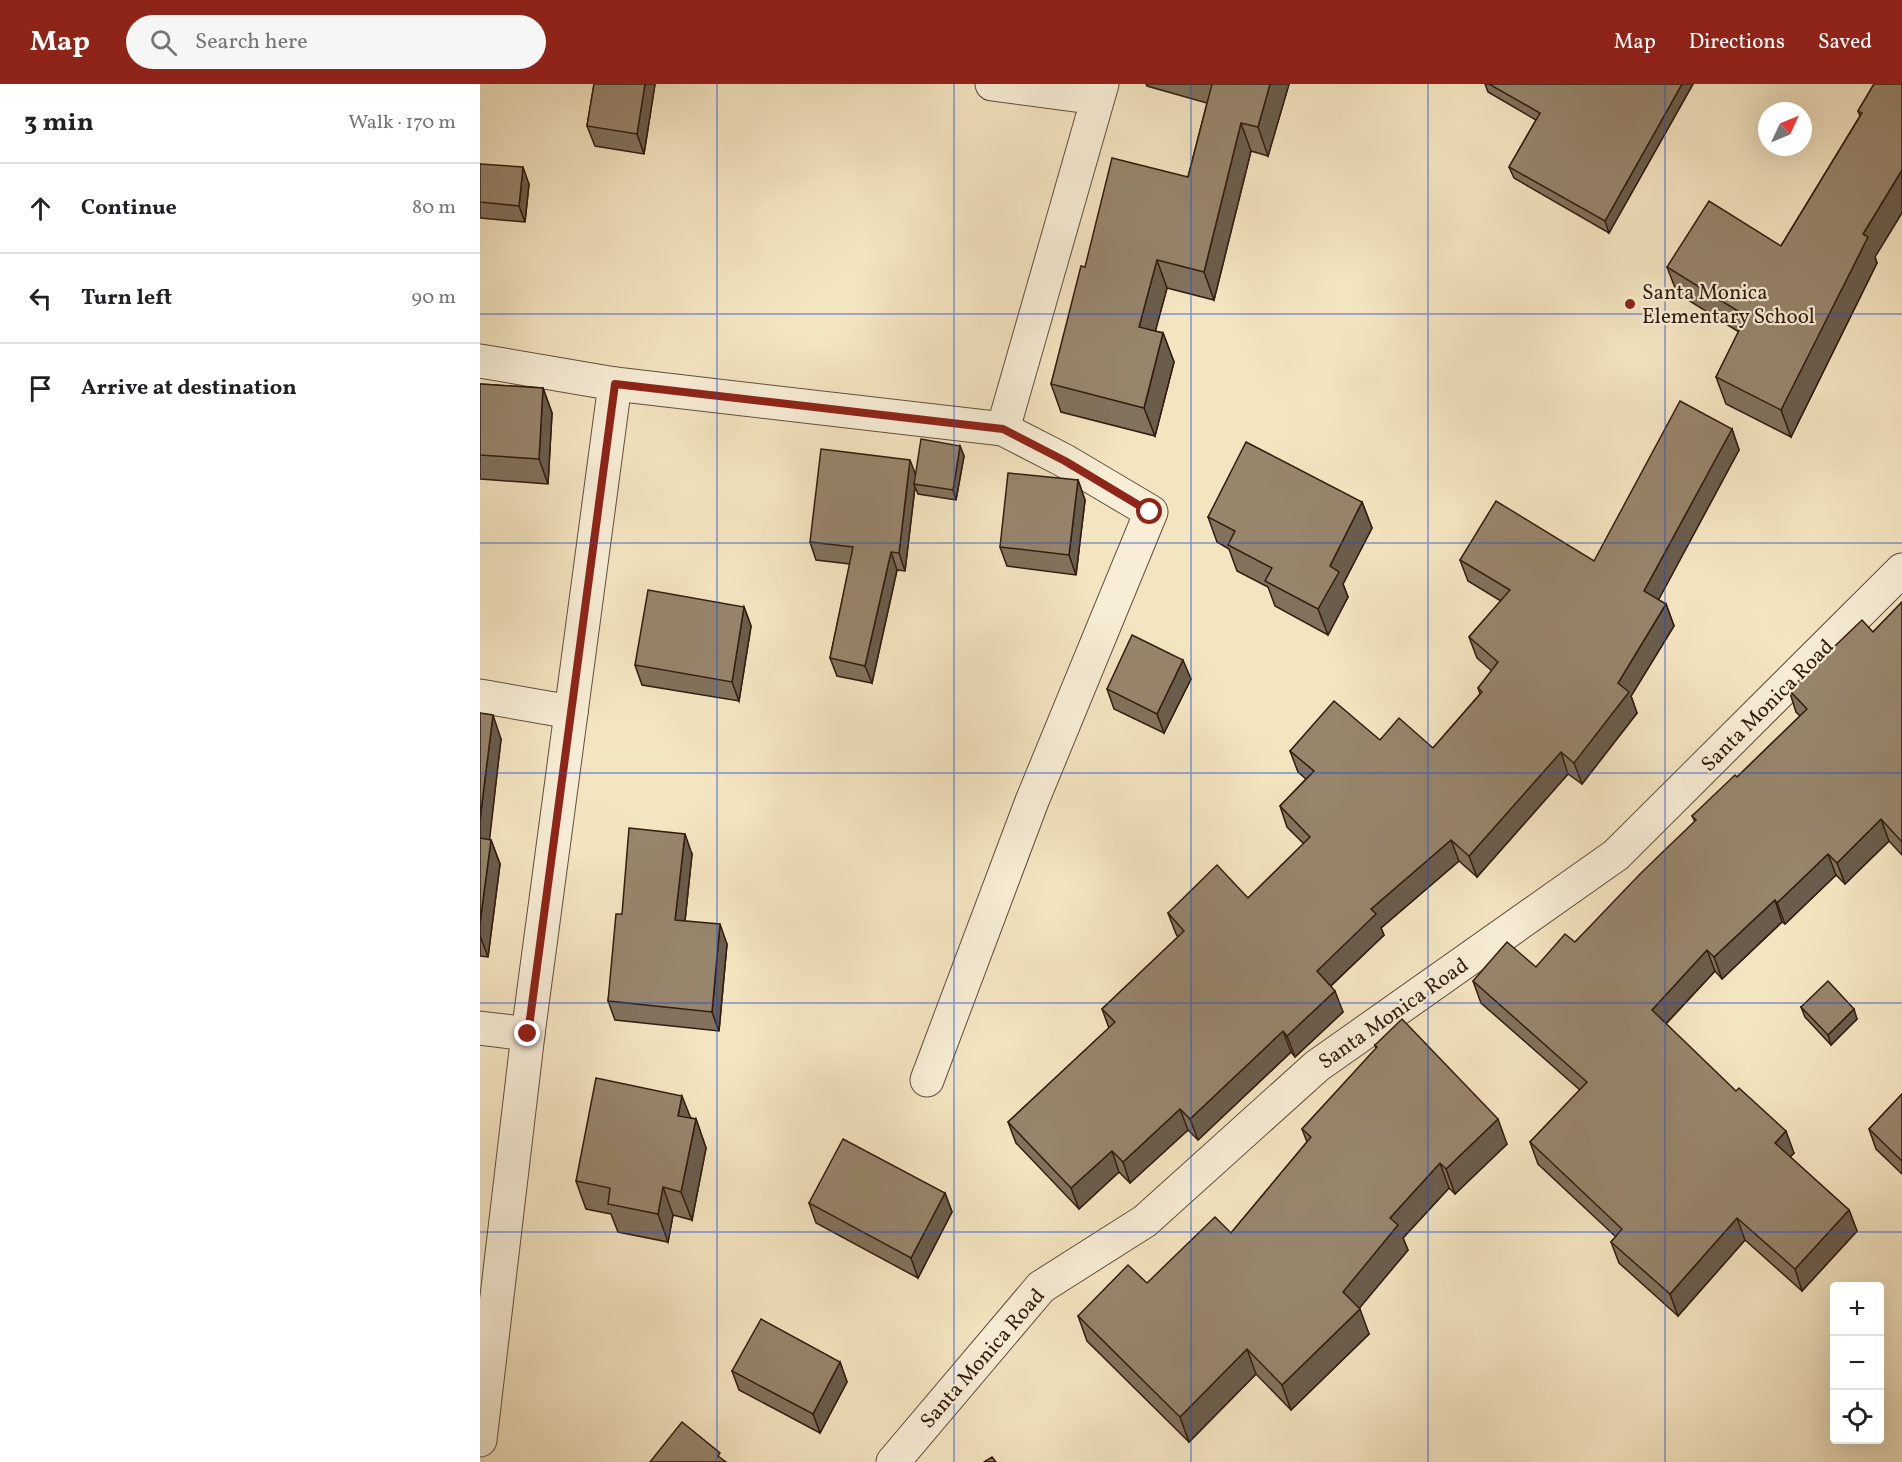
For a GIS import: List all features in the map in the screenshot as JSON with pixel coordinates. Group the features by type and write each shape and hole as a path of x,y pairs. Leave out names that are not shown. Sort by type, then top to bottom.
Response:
{"street":[{"path":"992,84 1100,91 1003,429"},
{"path":"480,361 615,384 1003,429 1065,461 1150,512 1032,801 927,1080"},
{"path":"480,1440 528,1034 615,384"},
{"name":"Santa Monica Road","path":"893,1462 1041,1287 1145,1221 1317,1066 1616,855 1902,570"},
{"path":"480,696 571,712"},
{"path":"480,1028 528,1034"}],"building":[{"path":"594,84 645,84 637,134 587,126"},
{"path":"1212,84 1270,84 1258,127 1241,123 1204,272 1157,260 1139,327 1163,333 1144,408 1051,384 1081,266 1085,267 1112,158 1188,177"},
{"path":"1489,84 1682,84 1605,221 1509,167 1540,113"},
{"path":"1874,84 1902,84 1902,170 1863,234 1868,237 1781,410 1716,377 1746,316 1667,267 1709,201 1781,246 1862,113 1858,111"},
{"path":"480,164 523,167 519,206 480,202"},
{"path":"480,384 543,388 539,459 480,455"},
{"path":"1680,401 1732,429 1644,591 1666,604 1618,683 1629,692 1574,763 1561,752 1469,856 1451,840 1371,909 1376,914 1317,971 1335,991 1287,1036 1283,1031 1190,1119 1180,1109 1123,1162 1112,1151 1071,1188 1008,1122 1115,1022 1102,1009 1184,931 1168,913 1217,865 1248,898 1310,837 1280,806 1314,771 1290,751 1334,701 1380,740 1399,718 1433,748 1482,692 1478,688 1498,662 1469,637 1510,590 1460,560 1496,501 1594,561"},
{"path":"921,439 960,446 953,490 914,484"},
{"path":"1246,442 1362,502 1330,566 1339,572 1318,609 1265,581 1272,568 1228,545 1235,531 1208,517"},
{"path":"821,449 910,460 899,553 891,552 865,666 830,658 853,547 810,542"},
{"path":"1008,473 1078,480 1069,555 1000,547"},
{"path":"648,590 744,607 732,682 635,665"},
{"path":"1902,602 1902,842 1881,819 1837,863 1828,854 1777,903 1775,900 1714,957 1707,950 1652,1010 1736,1091 1739,1088 1786,1131 1775,1143 1849,1210 1795,1269 1737,1218 1670,1294 1611,1242 1622,1229 1530,1142 1587,1082 1473,981 1507,942 1536,967 1565,934 1575,942 1696,820 1692,816 1735,775 1737,777 1807,709 1789,690 1862,620 1873,632"},
{"path":"1132,635 1183,660 1157,714 1107,689"},
{"path":"480,713 493,715 480,819"},
{"path":"629,828 685,834 675,920 720,924 712,1012 608,1001 616,914 622,914"},
{"path":"480,838 491,840 480,923"},
{"path":"1828,981 1854,1009 1828,1035 1801,1007"},
{"path":"1402,1019 1498,1119 1446,1169 1440,1163 1390,1218 1398,1225 1343,1292 1360,1309 1282,1385 1247,1349 1180,1417 1078,1316 1128,1265 1147,1283 1215,1217 1231,1233 1311,1137 1302,1129 1377,1047 1375,1045"},
{"path":"596,1078 682,1096 678,1116 696,1119 681,1192 663,1187 658,1214 608,1204 610,1188 576,1181"},
{"path":"1902,1094 1902,1161 1869,1129"},
{"path":"843,1139 945,1193 911,1258 809,1203"},
{"path":"761,1319 840,1362 813,1414 732,1371"},
{"path":"682,1422 720,1453 718,1456 726,1462 650,1462"},
{"path":"992,1457 996,1462 984,1462"}],"place":[{"name":"Santa Monica Elementary School","path":"1630,304"}],"route":[{"path":"528,1034 615,384 1003,429 1065,461 1150,512"}]}
